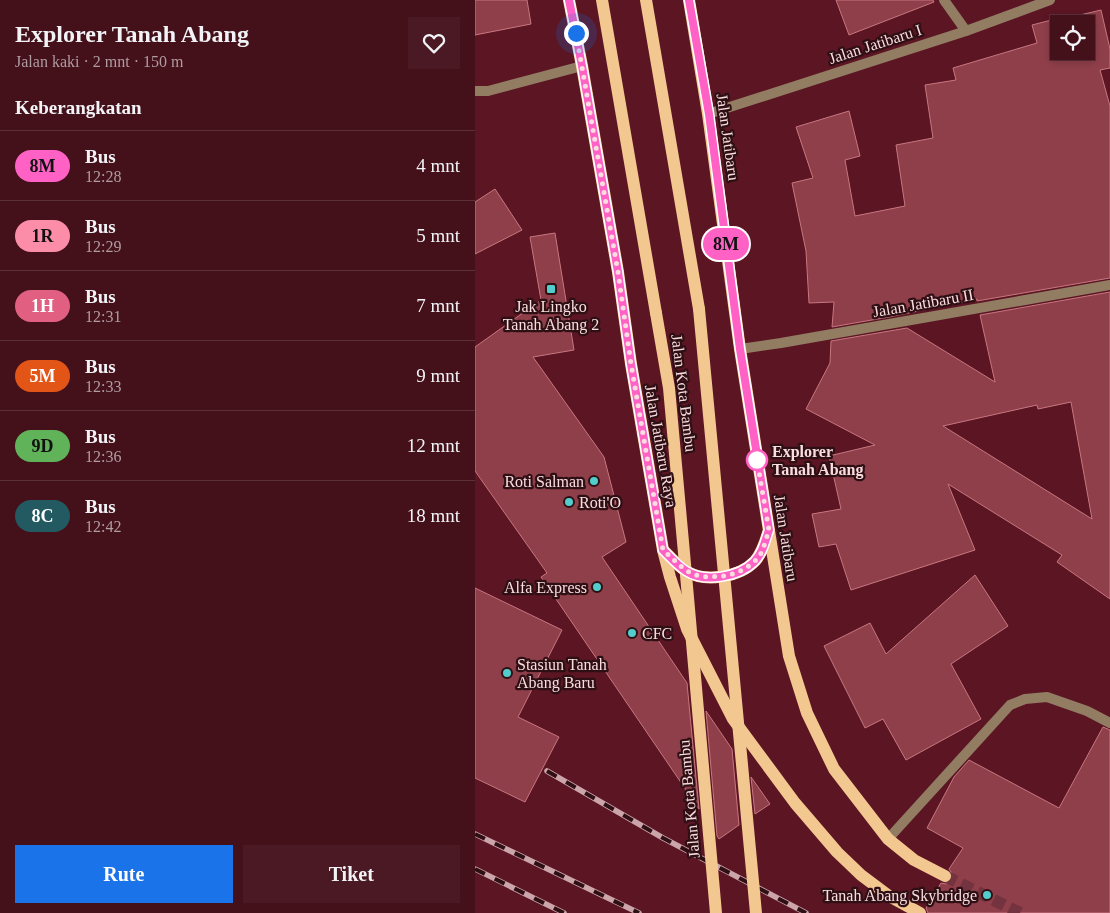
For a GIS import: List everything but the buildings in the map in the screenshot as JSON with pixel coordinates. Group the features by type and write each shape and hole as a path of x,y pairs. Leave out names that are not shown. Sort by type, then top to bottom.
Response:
{"main road":[{"name":"Jalan Jatibaru Raya","path":"569,0 618,272 631,364 663,550 669,577 687,629 733,719 795,803 837,852 861,875 889,896 920,913"},
{"name":"Jalan Kota Bambu","path":"602,0 669,388 687,575 715,913"},
{"path":"647,0 699,309 756,913"},
{"name":"Jalan Jatibaru","path":"689,0 709,114 740,349 789,656 807,714 834,769 888,839 915,860 945,876"},
{"path":"663,550 685,570 695,575 707,577 724,576 745,569 755,561 762,552 769,530"}],"street":[{"path":"944,0 966,31"},
{"name":"Jalan Jatibaru I","path":"709,114 966,31 1050,0"},
{"path":"475,91 488,91 582,66"},
{"name":"Jalan Jatibaru II","path":"740,349 1110,285"},
{"path":"888,839 1010,705 1025,699 1047,697 1087,711 1110,723"}],"tunnel":[{"path":"945,876 1020,913"}],"railway":[{"path":"547,771 663,838 806,913"},
{"path":"475,834 639,913"},
{"path":"475,869 564,913"}],"bus line":[{"name":"8M","path":"569,0 618,272 631,364 663,550 685,570 695,575 707,577 724,576 745,569 762,552 769,530 740,349 709,114 689,0"}],"place":[{"name":"Jak Lingko Tanah Abang 2","path":"551,289"},
{"name":"Explorer Tanah Abang","path":"757,460"},
{"name":"Roti Salman","path":"594,481"},
{"name":"Roti'O","path":"569,502"},
{"name":"Alfa Express","path":"597,587"},
{"name":"CFC","path":"632,633"},
{"name":"Stasiun Tanah Abang Baru","path":"507,673"},
{"name":"Tanah Abang Skybridge","path":"987,895"}],"route":[{"path":"576,33 618,272 631,364 663,550 685,570 695,575 707,577 724,576 745,569 762,552 769,530 757,460"}]}
